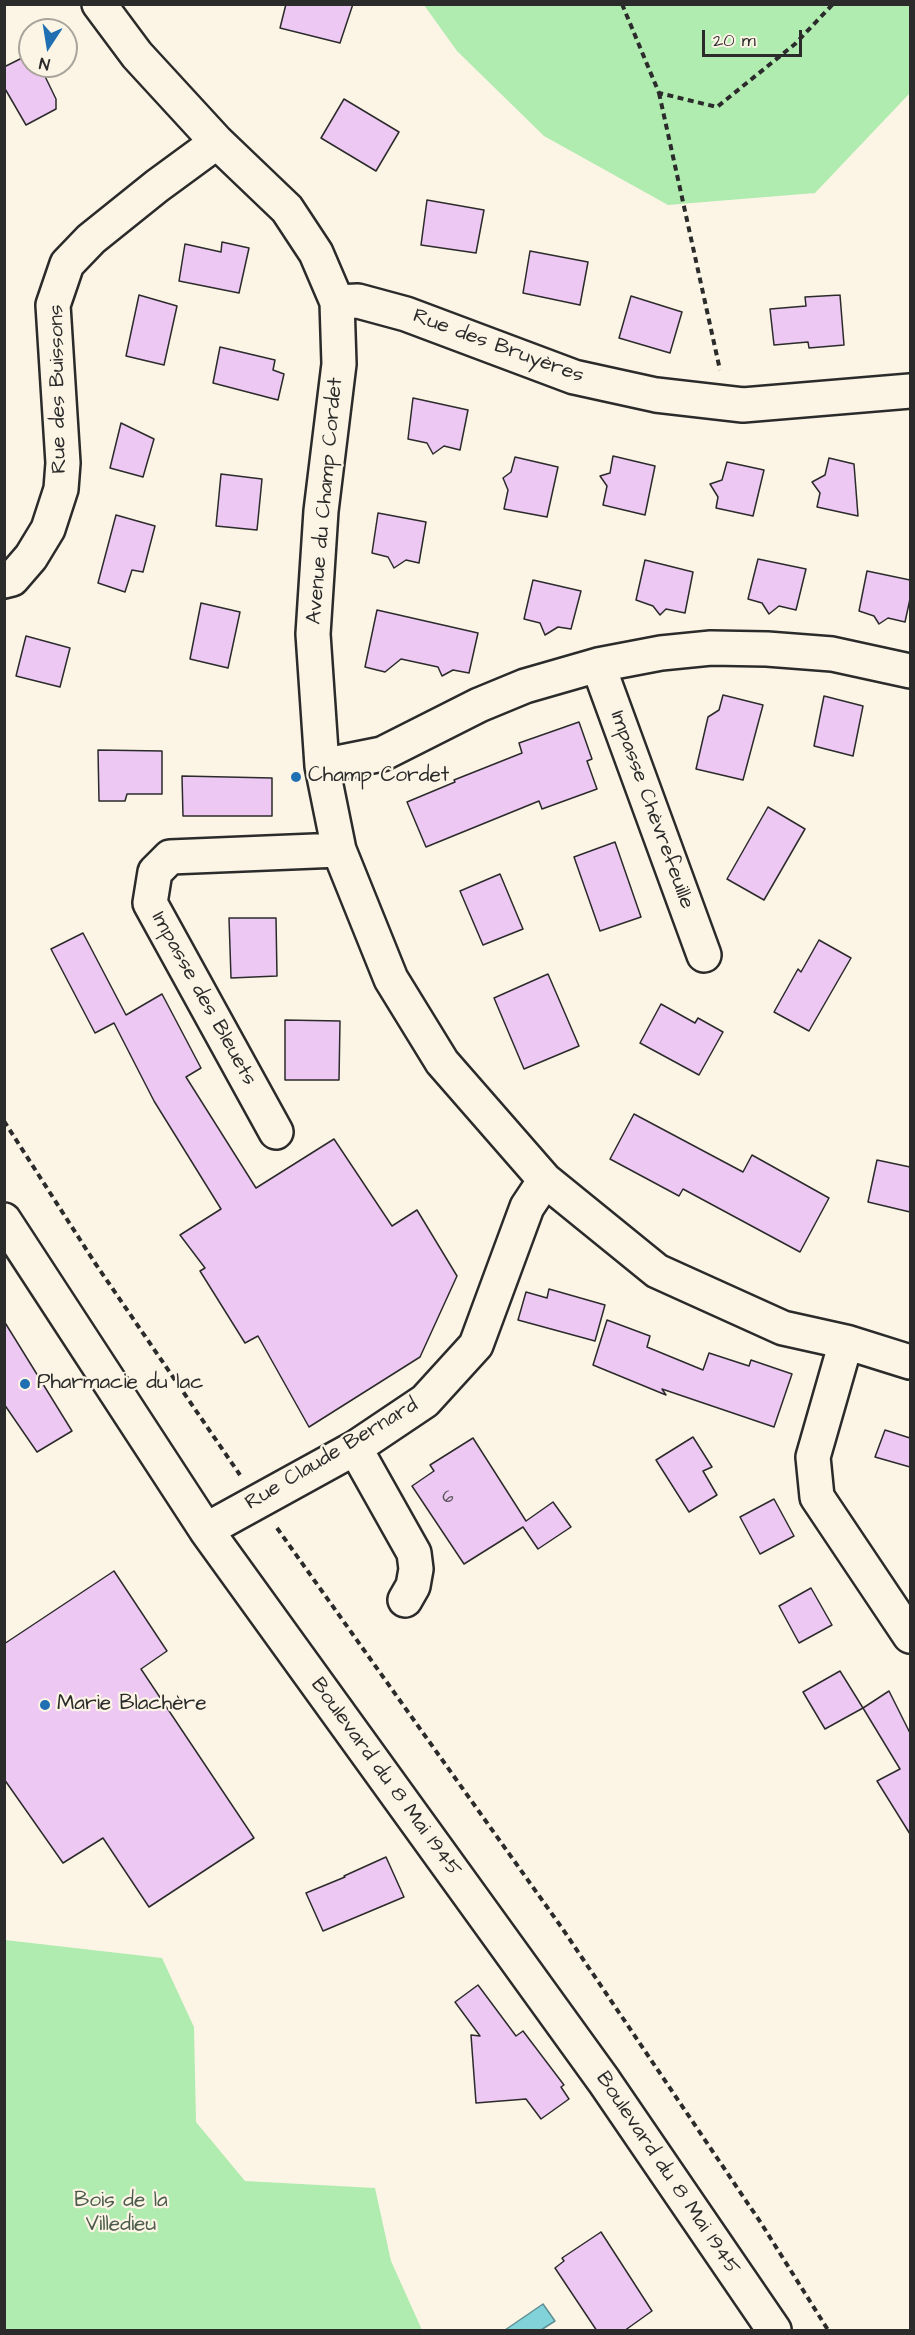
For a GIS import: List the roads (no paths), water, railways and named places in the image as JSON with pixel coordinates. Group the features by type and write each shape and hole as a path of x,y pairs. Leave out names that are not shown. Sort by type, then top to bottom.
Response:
{"street":[{"name":"Avenue du Champ Cordet","path":"99,4 137,55 217,142 287,209 315,252 337,302 339,364 321,511 313,634 322,766 339,850 391,979 442,1062 545,1180 657,1271 783,1328 908,1353"},
{"name":"Rue des Buissons","path":"4,581 12,579 31,557 48,529 61,489 63,463 53,305 67,264 91,239 217,142"},
{"name":"Rue des Bruyères","path":"337,302 358,301 425,320 518,358 574,377 656,395 743,405 910,391"},
{"path":"322,766 382,754 479,705 525,686 598,665 661,653 711,648 832,654 910,670"},
{"name":"Impasse Chèvrefeuille","path":"598,665 704,955"},
{"name":"Impasse des Bleuets","path":"276,1132 150,903 154,872 170,857 339,850"},
{"name":"Rue Claude Bernard","path":"206,1530 355,1448 425,1401 476,1345 527,1207 545,1180"},
{"name":"Boulevard du 8 Mai 1945","path":"4,1220 206,1530 604,2081 774,2331"},
{"path":"846,1342 813,1457 817,1497 910,1636"},
{"path":"355,1448 414,1553 416,1569 413,1586 405,1600"}],"water":[{"path":"543,2304 555,2321 541,2330 505,2330"}],"place":[{"name":"Champ Cordet","path":"296,777"},
{"name":"Pharmacie du lac","path":"25,1384"},
{"name":"Marie Blachère","path":"45,1705"}],"park label":[{"name":"Bois de la Villedieu","path":"121,2214"}]}
